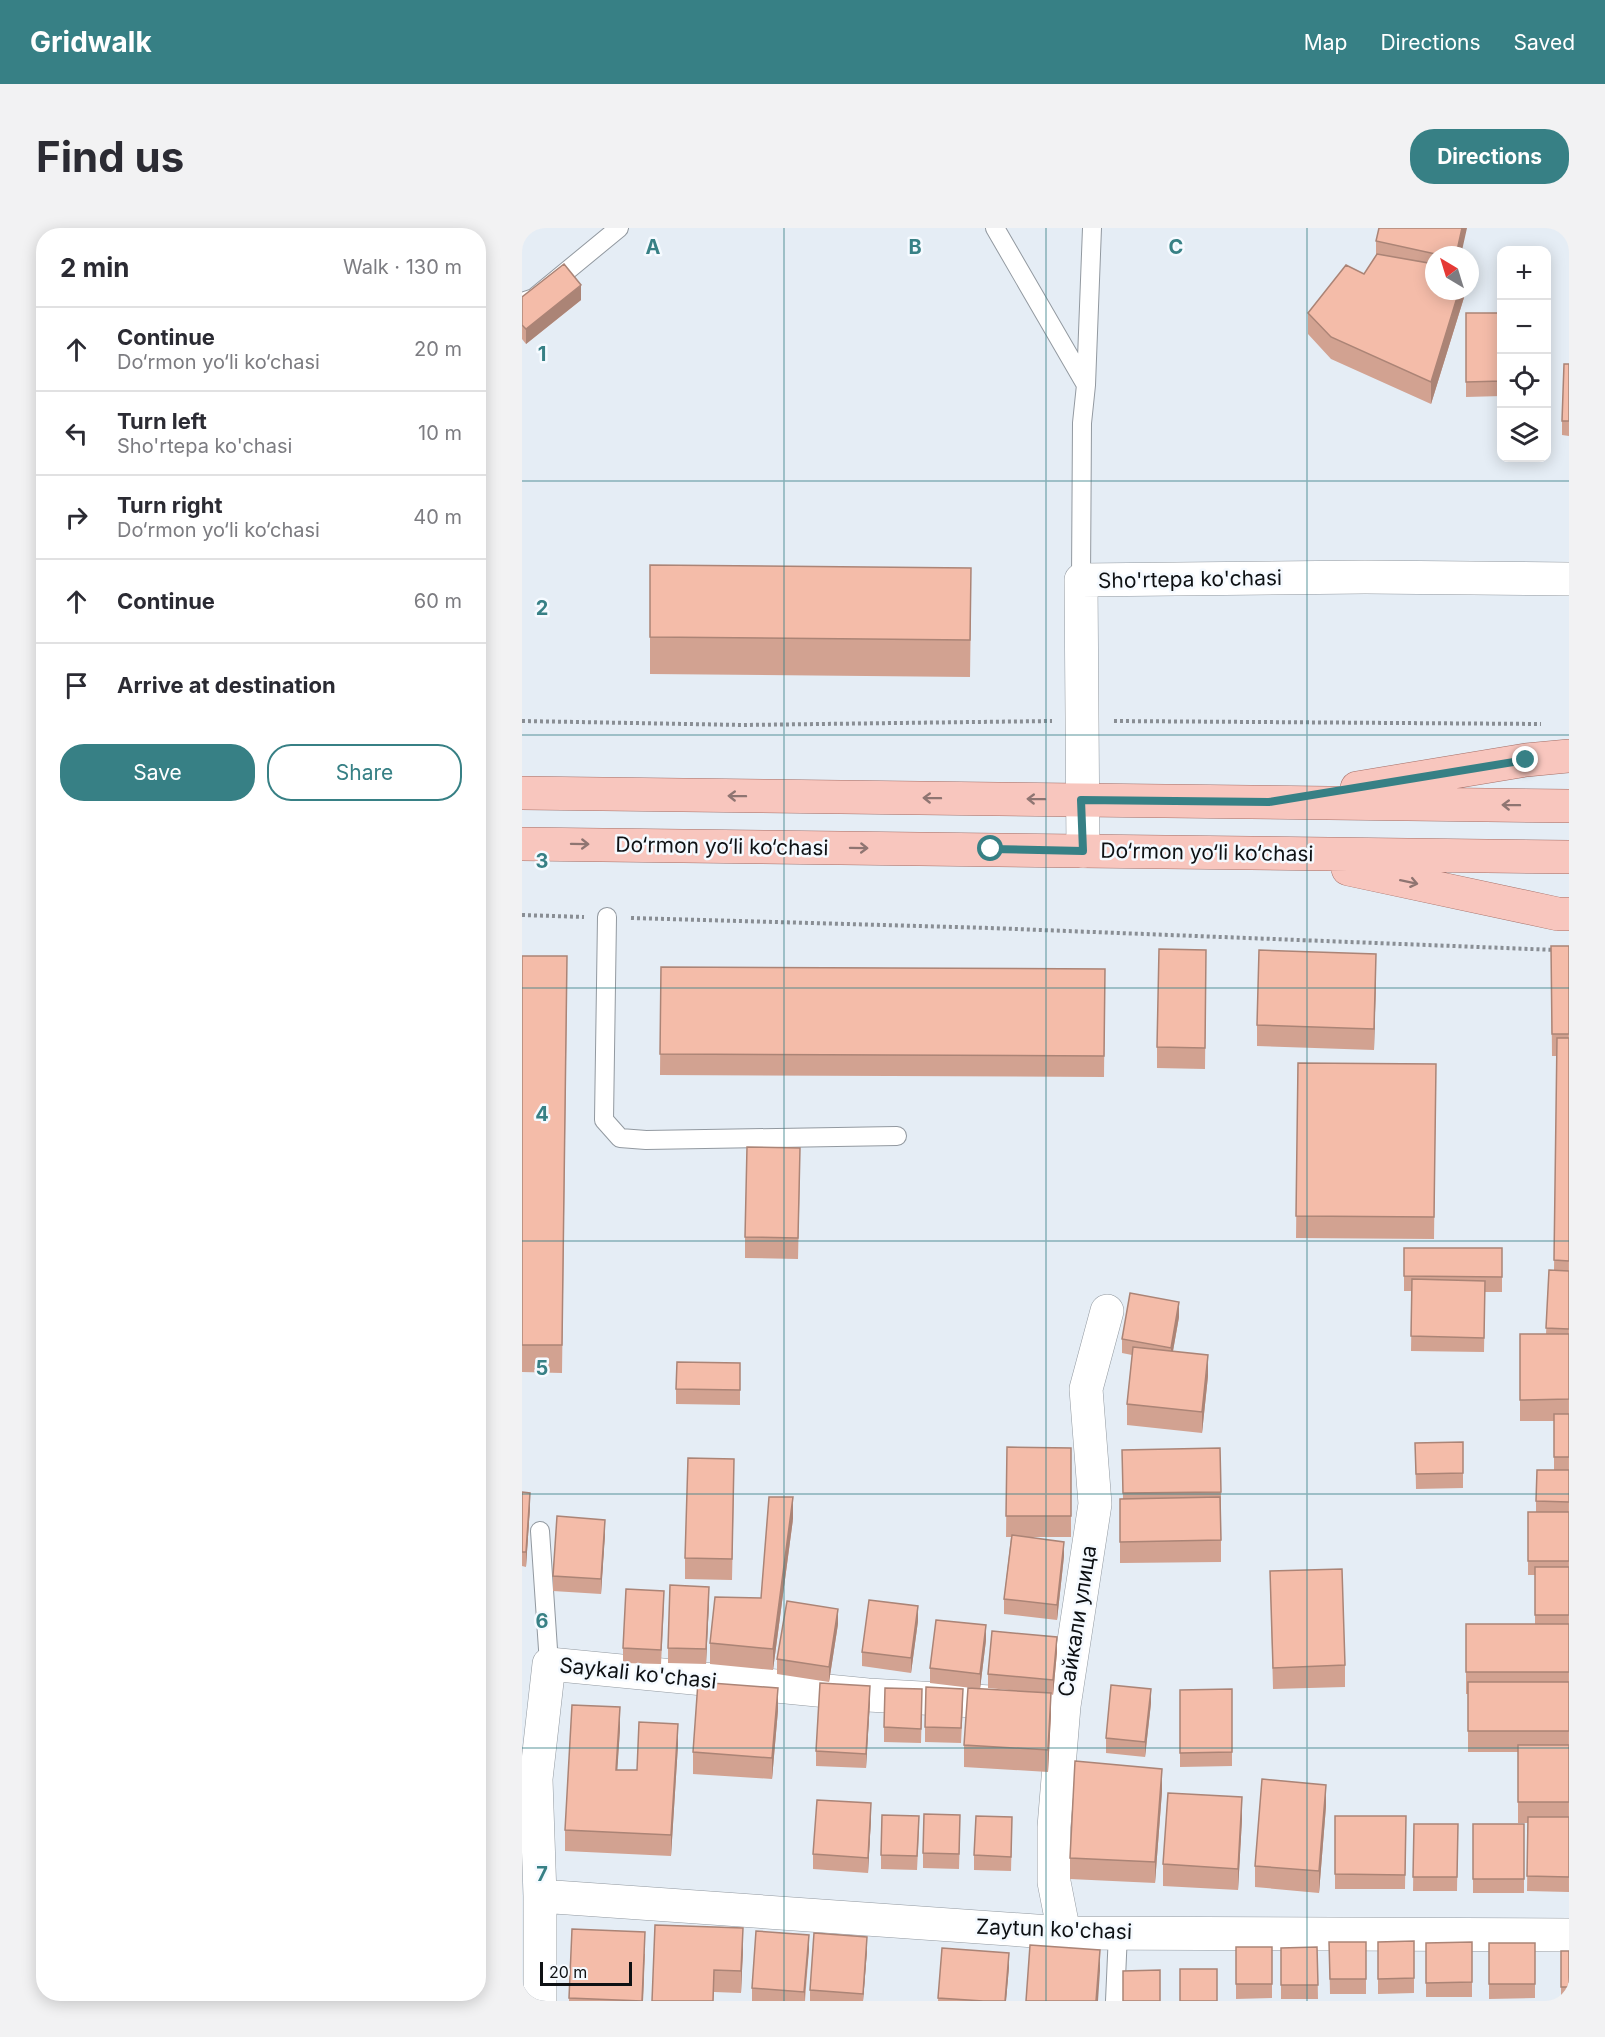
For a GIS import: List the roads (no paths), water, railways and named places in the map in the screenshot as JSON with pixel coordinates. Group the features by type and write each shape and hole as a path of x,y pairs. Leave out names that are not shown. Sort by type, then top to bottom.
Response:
{"main road":[{"path":"1269,802 1526,760 1569,756"},
{"path":"522,793 1569,806"},
{"name":"Do‘rmon yo‘li ko‘chasi","path":"522,844 1569,857"},
{"path":"1270,853 1558,914 1569,914"}],"street":[{"name":"Sho'rtepa ko'chasi","path":"1083,851 1081,580 1365,577 1569,579"},
{"name":"Сайкали улица","path":"1064,1933 1054,1882 1054,1827 1065,1706 1095,1504 1086,1389 1107,1311"},
{"name":"Saykali ko'chasi","path":"540,2001 540,1896 536,1779 549,1664 868,1695 1065,1706"},
{"name":"Zaytun ko'chasi","path":"540,1896 1064,1933 1569,1935"}],"lane":[{"path":"522,302 534,298 619,228"},
{"path":"994,228 1086,385"},
{"path":"1081,580 1082,423 1086,385 1092,228"},
{"path":"607,917 604,1120 620,1138 646,1140 897,1136"},
{"path":"540,1531 549,1664"},
{"path":"1115,2001 1118,1933"}]}
